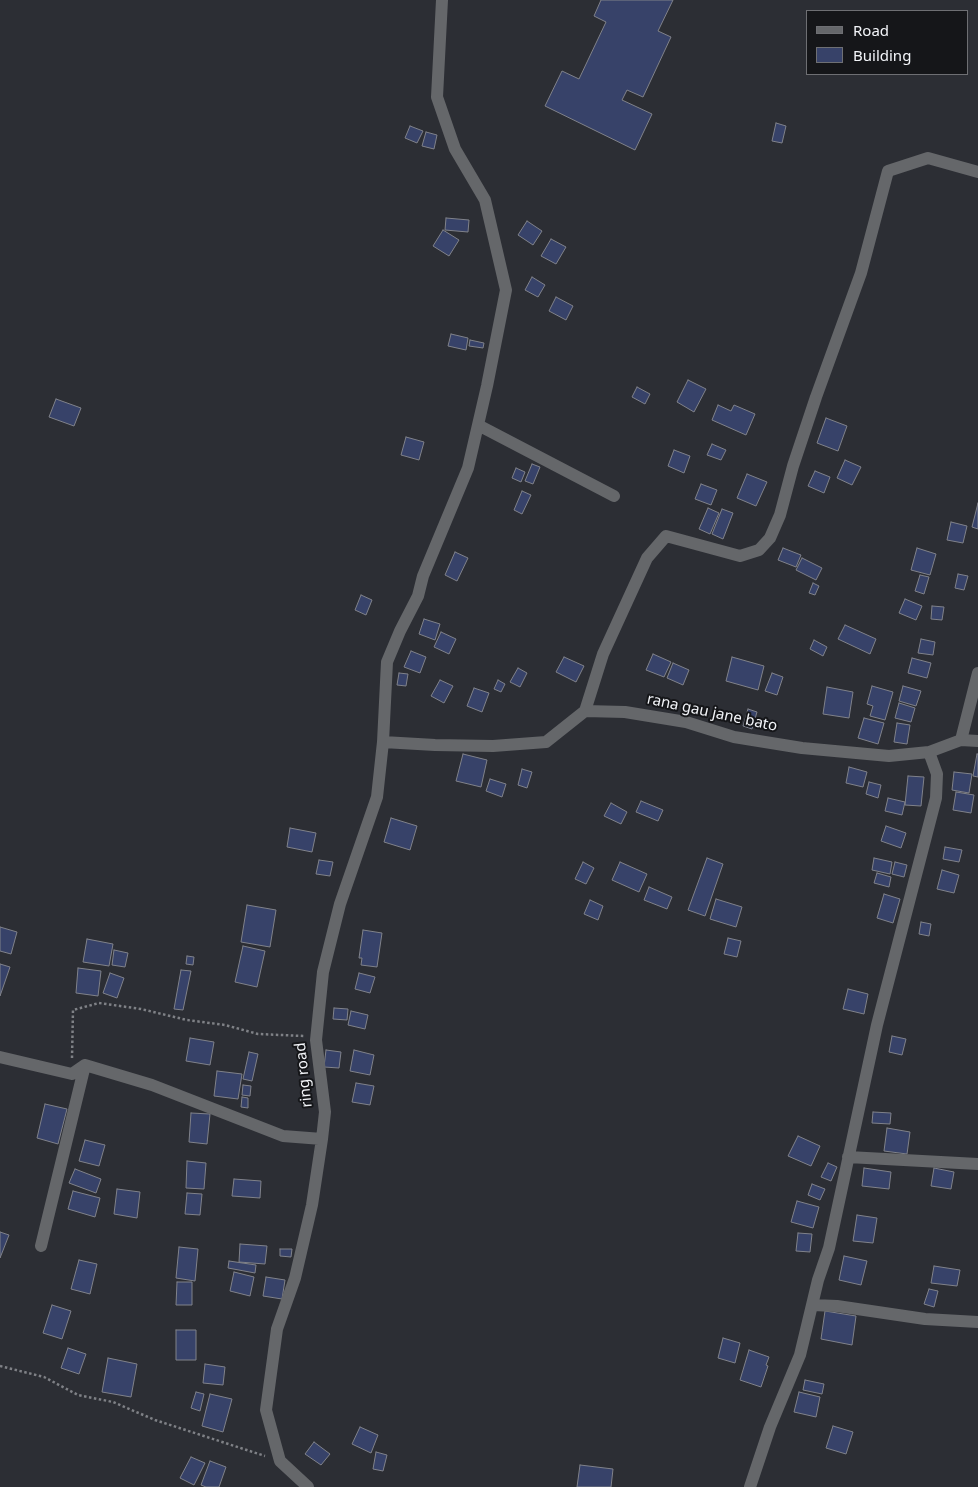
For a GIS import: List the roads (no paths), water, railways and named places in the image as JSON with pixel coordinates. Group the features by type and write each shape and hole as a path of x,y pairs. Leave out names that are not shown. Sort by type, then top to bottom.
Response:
{"street":[{"name":"ring road","path":"308,1487 280,1462 266,1410 278,1328 295,1278 312,1205 322,1139 325,1112 316,1040 323,972 340,904 377,798 388,662 400,631 418,596 423,576 468,468 506,290 485,200 455,149 437,97 442,0"},
{"path":"383,742 435,746 493,746 546,742 585,711 603,654 646,558 666,536 740,556 759,550 770,538 780,515 793,466 861,273 888,171 928,158 978,172"},
{"path":"478,425 614,496"},
{"path":"978,673 961,740 978,741"},
{"name":"rana gau jane bato","path":"585,711 625,712 686,722 734,737 802,748 889,756 929,752 961,740"},
{"path":"750,1485 770,1427 800,1354 818,1280 829,1248 877,1025 936,798 937,774 929,752"},
{"path":"0,1057 72,1074 85,1065"},
{"path":"85,1065 152,1085 283,1136 322,1139"},
{"path":"42,1246 85,1065"},
{"path":"848,1157 978,1164"},
{"path":"812,1305 837,1306 925,1319 978,1322"}]}
